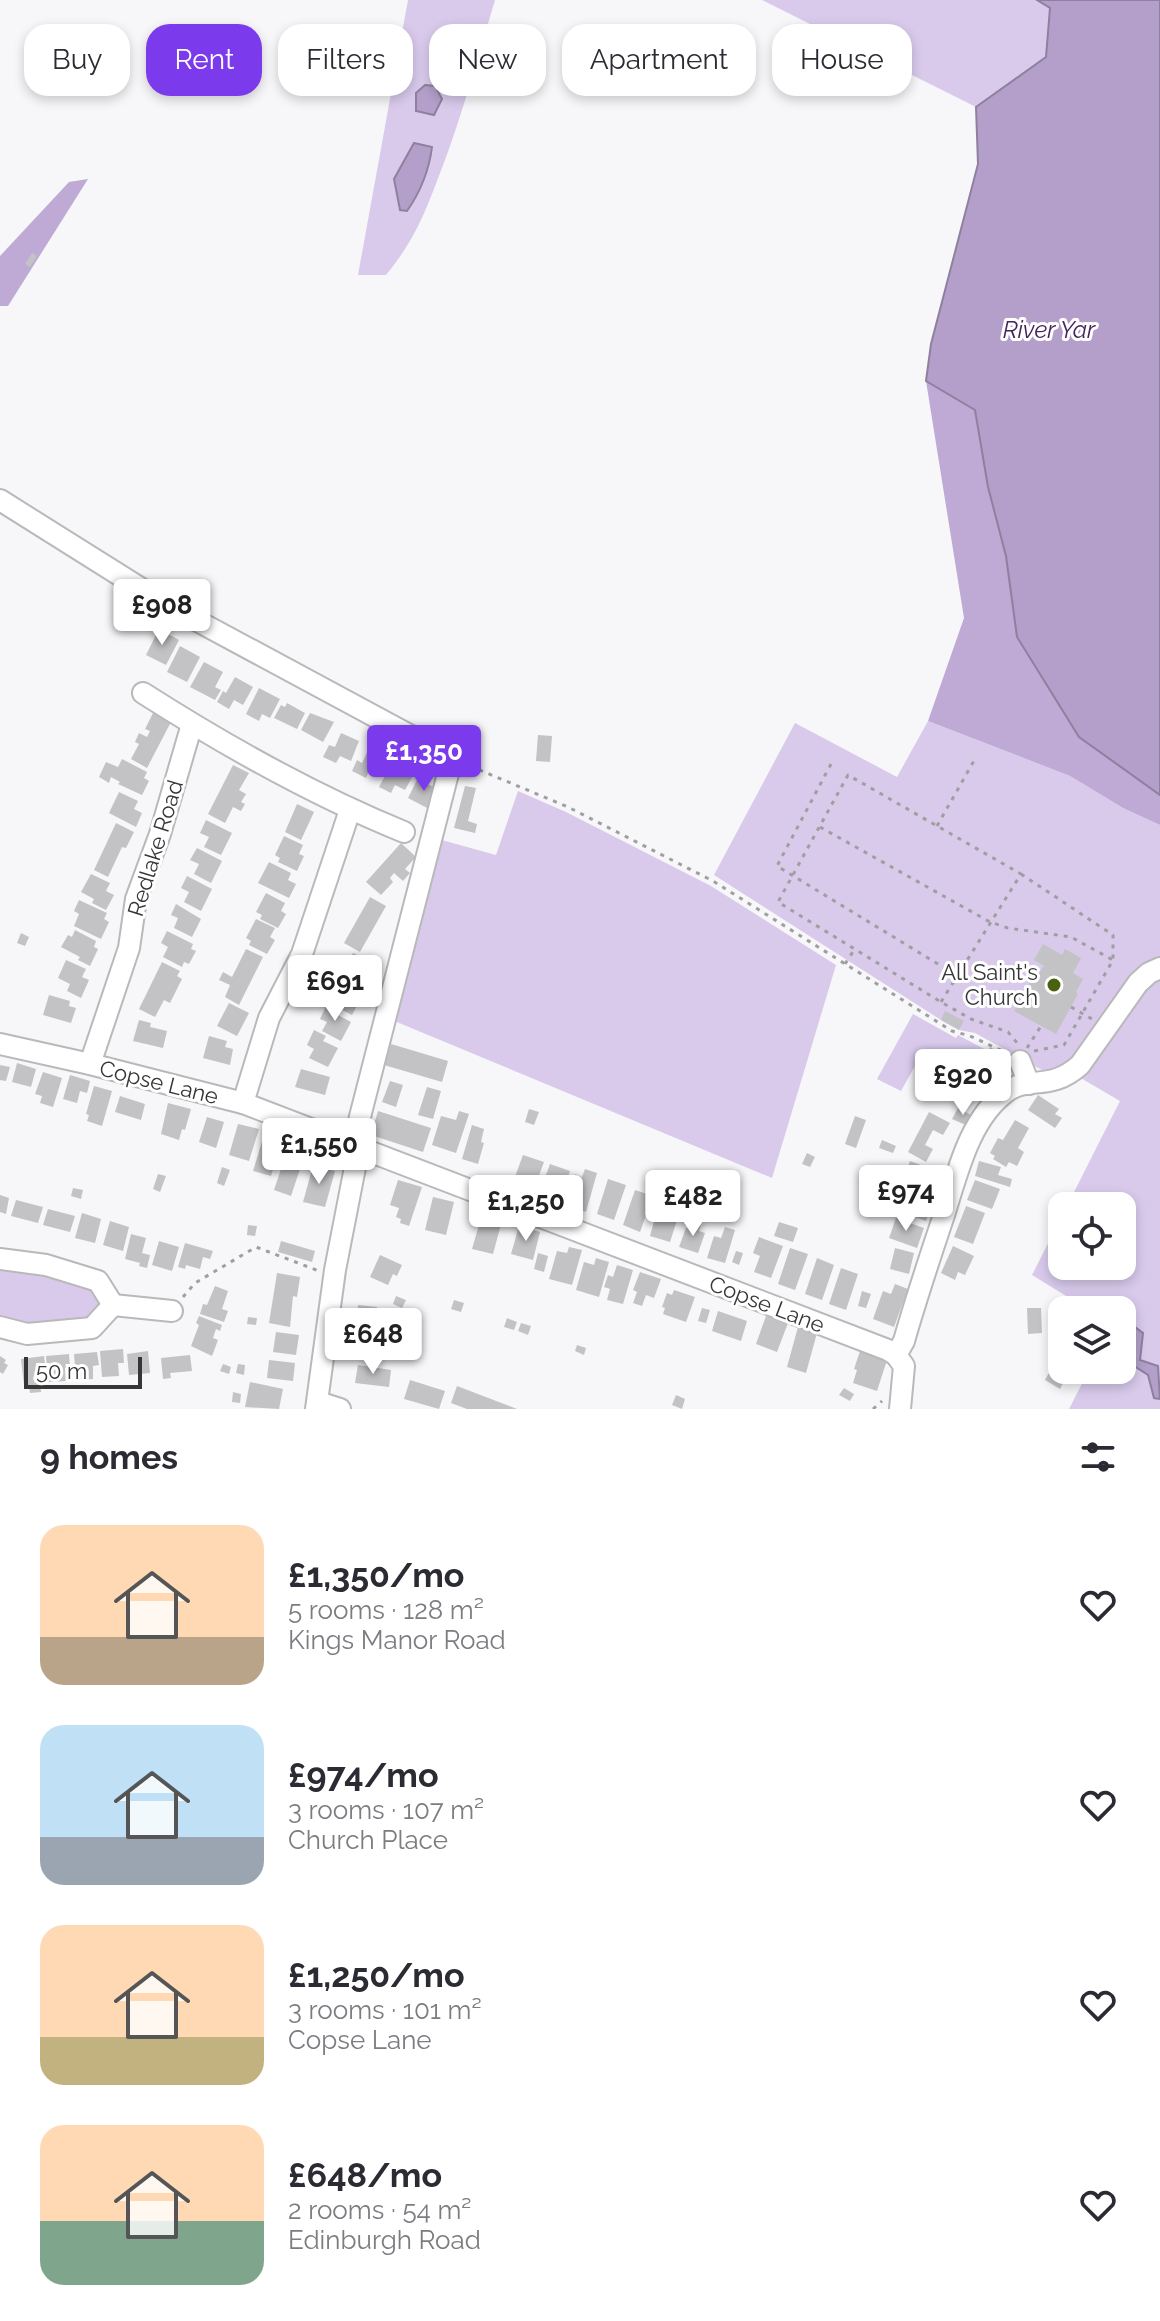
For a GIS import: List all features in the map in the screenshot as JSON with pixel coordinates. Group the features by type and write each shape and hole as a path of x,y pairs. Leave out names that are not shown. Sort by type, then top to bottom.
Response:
{"street":[{"path":"0,500 164,603 452,758 356,1146 317,1406 340,1409"},
{"path":"143,693 192,724 350,810 404,832"},
{"name":"Redlake Road","path":"90,1064 129,948 136,899 160,834 192,724"},
{"path":"243,1103 269,1018 302,954 350,810"},
{"path":"900,1409 904,1366 896,1355 904,1341 971,1140 992,1106 1007,1091 1068,1076 1080,1065 1138,983 1160,968"},
{"name":"Copse Lane","path":"0,1044 243,1103 896,1355"},
{"path":"1022,1057 1029,1084"},
{"path":"0,1259 46,1265 98,1281 113,1305"},
{"path":"113,1305 172,1311"},
{"path":"0,1327 27,1334 92,1328 113,1305"}],"path":[{"path":"452,758 568,807 713,881 952,1031 1022,1057 1064,1045 1113,960 1113,935 1021,874 848,775 778,902 971,1019 1008,1032 1022,1057"},
{"path":"937,826 975,759"},
{"path":"831,764 777,866 956,975"},
{"path":"820,827 990,922 1008,928 1071,937 1113,960"},
{"path":"941,1002 1021,874"},
{"path":"845,964 855,949"},
{"path":"1071,1007 1096,1022"},
{"path":"1022,1057 1041,1026"},
{"path":"172,1311 195,1283 256,1247 317,1271 335,1270"}],"shaded area":[{"path":"408,0 495,0 488,24 429,24 429,96 466,96 421,220 386,275 358,275 391,96 413,96 413,24 404,24","holes":["414,143 399,210 394,179"]},
{"name":"River Yar","path":"762,0 1138,0 1160,563 1160,795 975,410 926,381 931,344 978,164 976,107 912,75 912,24 810,24"},
{"path":"88,179 8,306 0,306 0,256 69,182"},
{"path":"926,381 975,410 988,487 1006,556 1079,737 1160,795 1160,825 1123,808 1070,776 928,721 964,618"},
{"path":"928,721 1070,776 1123,808 1160,825 1160,961 1072,1066 1051,1075 975,1033 959,1030 941,1020 714,875 795,723 897,777"},
{"path":"518,791 711,886 836,965 772,1178 392,1020 438,839 496,855"},
{"path":"1160,975 1160,1409 1069,1409 1082,1384 1136,1384 1136,1296 1066,1296 1032,1275 1048,1244 1048,1280 1136,1280 1136,1192 1074,1192 1120,1101 1079,1077 1144,988"},
{"path":"913,1014 956,1038 958,1035 988,1051 970,1085 920,1057 901,1091 877,1079"},
{"path":"0,1259 98,1281 113,1305 92,1328 0,1327"}],"water":[{"name":"River Yar","path":"1037,0 1160,0 1160,795 1079,737 1017,637 1006,556 988,487 975,410 926,381 931,344 978,164 976,107 1046,57 1050,8"},
{"path":"429,85 429,96 440,96 442,99 434,115 416,111 416,93"},
{"path":"414,143 432,147 431,156 416,196 407,211 400,210 394,179"},
{"path":"1136,1328 1143,1333 1140,1360 1158,1366 1160,1399 1154,1398 1148,1375 1136,1367"}],"building":[{"path":"32,253 37,256 30,267 25,264"},
{"path":"159,629 179,640 166,665 146,655"},
{"path":"180,646 200,657 187,682 167,672"},
{"path":"204,662 223,672 215,687 221,690 215,700 190,687"},
{"path":"235,677 253,687 243,705 234,700 229,709 217,702"},
{"path":"259,688 280,699 270,718 262,714 259,721 246,714"},
{"path":"287,703 305,713 297,729 274,718 281,705 285,707"},
{"path":"154,711 172,720 147,768 131,759 139,744 135,742 139,733 147,737 150,731 145,729"},
{"path":"310,713 334,722 323,742 301,730"},
{"path":"341,733 359,741 351,761 340,756 336,763 323,757 329,745 335,747"},
{"path":"538,735 552,736 550,762 536,761"},
{"path":"370,746 389,755 379,776 369,771 366,778 352,771 357,760 362,763"},
{"path":"122,759 147,772 144,778 149,781 142,795 118,784 120,782 111,777 109,783 99,777 106,762 118,767"},
{"path":"393,761 415,772 405,790 395,785 391,793 379,787"},
{"path":"233,765 249,773 239,790 246,794 241,802 245,804 241,811 233,807 225,823 208,814"},
{"path":"420,774 427,777 425,783 441,790 431,810 408,798"},
{"path":"465,786 476,788 468,821 477,824 475,833 454,828"},
{"path":"119,792 138,801 134,809 142,813 136,827 109,813"},
{"path":"297,804 314,812 301,840 285,832"},
{"path":"206,820 232,833 221,855 204,847 209,837 200,833"},
{"path":"116,823 134,832 126,848 122,847 108,877 94,870"},
{"path":"284,836 303,845 299,854 304,856 297,871 278,862 280,858 275,855"},
{"path":"401,843 416,857 405,869 410,873 403,881 394,873 390,878 393,882 381,895 366,882"},
{"path":"197,848 222,861 211,883 194,874 199,864 190,860"},
{"path":"269,862 291,873 288,880 296,884 289,898 258,883"},
{"path":"91,874 110,883 106,891 114,895 106,910 92,903 94,899 81,892"},
{"path":"187,876 212,889 201,911 184,902 189,892 181,888"},
{"path":"266,893 285,903 281,911 286,914 278,928 260,919 262,915 256,912"},
{"path":"370,897 386,906 360,952 344,943"},
{"path":"79,900 107,913 104,919 109,922 101,939 74,926 79,914 74,911"},
{"path":"176,904 201,919 192,937 174,928 178,918 171,915"},
{"path":"256,919 275,928 270,937 275,940 267,954 249,945 251,941 246,938"},
{"path":"75,930 96,941 94,947 98,949 90,966 61,947"},
{"path":"167,931 193,944 191,949 196,951 189,964 184,962 182,967 163,957 168,947 161,943"},
{"path":"21,933 29,937 25,946 17,943"},
{"name":"All Saint's Church","path":"1043,944 1062,955 1065,949 1081,958 1073,973 1083,979 1056,1034 1014,1011 1036,971 1039,973 1044,966 1034,960"},
{"path":"246,949 263,957 239,1005 225,997 230,985 219,980 223,972 232,977"},
{"path":"353,953 370,961 358,986 341,977"},
{"path":"66,960 86,969 82,977 89,980 81,998 67,991 70,984 58,978"},
{"path":"162,962 180,971 177,976 182,979 170,1003 164,1000 155,1017 139,1009"},
{"path":"338,978 350,983 347,988 362,996 352,1015 333,1005 338,996 331,993"},
{"path":"49,995 70,1001 69,1006 76,1008 71,1023 43,1015"},
{"path":"229,1003 249,1013 237,1036 217,1026"},
{"path":"327,1004 339,1009 336,1014 351,1022 341,1041 322,1031 327,1022 320,1019"},
{"path":"945,1011 964,1021 959,1030 941,1020"},
{"path":"139,1020 151,1023 150,1027 167,1031 163,1048 133,1041"},
{"path":"314,1030 326,1036 323,1041 338,1048 328,1067 309,1058 314,1049 307,1045"},
{"path":"209,1036 227,1041 225,1047 233,1049 230,1065 203,1058"},
{"path":"391,1044 448,1061 442,1082 384,1065"},
{"path":"990,1047 1009,1058 989,1095 970,1085"},
{"path":"17,1063 36,1069 31,1087 12,1082"},
{"path":"0,1065 10,1067 6,1081 0,1080"},
{"path":"301,1069 330,1077 325,1095 295,1087"},
{"path":"43,1072 62,1078 53,1107 40,1103 42,1096 35,1094"},
{"path":"70,1075 90,1081 87,1093 80,1091 77,1103 63,1099"},
{"path":"390,1081 403,1085 396,1107 382,1102"},
{"path":"94,1086 112,1091 102,1126 87,1121"},
{"path":"427,1087 441,1091 433,1119 418,1115"},
{"path":"1038,1095 1059,1109 1055,1114 1062,1118 1055,1128 1028,1110"},
{"path":"120,1096 145,1104 141,1120 115,1112"},
{"path":"168,1103 191,1109 179,1140 161,1134"},
{"path":"958,1108 973,1116 968,1126 952,1119"},
{"path":"529,1109 539,1112 534,1125 525,1122"},
{"path":"378,1111 431,1128 423,1152 371,1135"},
{"path":"459,1111 469,1114 456,1153 432,1145 441,1116 456,1120"},
{"path":"929,1112 950,1123 943,1135 933,1130 925,1145 933,1149 926,1162 908,1152"},
{"path":"855,1116 866,1120 856,1148 845,1144"},
{"path":"207,1117 224,1122 216,1148 199,1142"},
{"path":"1015,1120 1029,1128 1018,1148 1024,1152 1017,1166 1009,1162 1006,1167 993,1159 995,1156 990,1153 998,1138 1003,1140"},
{"path":"238,1124 259,1129 249,1161 229,1155"},
{"path":"472,1125 484,1129 478,1164 462,1159"},
{"path":"265,1132 283,1137 271,1176 253,1171"},
{"path":"882,1140 896,1146 893,1153 879,1148"},
{"path":"287,1151 304,1157 291,1196 274,1190"},
{"path":"807,1153 815,1157 810,1167 802,1164"},
{"path":"523,1155 544,1162 533,1192 512,1185"},
{"path":"910,1161 940,1172 932,1191 903,1180"},
{"path":"979,1161 1001,1167 998,1175 1012,1179 1010,1187 975,1176"},
{"path":"550,1164 570,1171 559,1202 539,1194"},
{"path":"313,1166 335,1171 325,1207 303,1202"},
{"path":"222,1167 230,1170 224,1186 217,1183"},
{"path":"585,1169 597,1173 586,1212 575,1208 578,1199 573,1197 576,1191 569,1189 575,1174 582,1177"},
{"path":"158,1174 166,1176 160,1192 153,1189"},
{"path":"665,1178 675,1181 666,1209 656,1206"},
{"path":"608,1179 626,1185 614,1220 597,1214"},
{"path":"398,1180 422,1187 409,1226 400,1223 401,1219 396,1217 399,1208 390,1205"},
{"path":"975,1180 1000,1189 992,1209 967,1200"},
{"path":"73,1188 83,1190 81,1199 71,1196"},
{"path":"902,1189 933,1200 926,1221 895,1210"},
{"path":"635,1190 653,1196 640,1232 623,1225"},
{"path":"0,1195 9,1198 6,1214 0,1212"},
{"path":"433,1197 454,1202 446,1235 425,1230"},
{"path":"16,1200 43,1207 38,1223 11,1216"},
{"path":"966,1206 985,1213 973,1244 954,1237"},
{"path":"48,1209 75,1216 70,1232 43,1225"},
{"path":"483,1211 503,1217 493,1254 472,1249"},
{"path":"82,1213 101,1219 95,1243 75,1238"},
{"path":"656,1214 677,1220 670,1242 650,1236"},
{"path":"896,1218 924,1228 917,1248 889,1238"},
{"path":"110,1221 129,1227 123,1251 103,1245"},
{"path":"692,1222 701,1225 699,1231 705,1233 698,1253 679,1247 686,1228 690,1229"},
{"path":"779,1222 798,1228 793,1242 774,1236"},
{"path":"248,1225 257,1226 255,1236 247,1235"},
{"path":"519,1226 540,1232 533,1260 511,1254"},
{"path":"725,1227 735,1230 725,1263 707,1258 714,1236 721,1238"},
{"path":"131,1234 146,1238 142,1253 150,1255 147,1268 125,1259"},
{"path":"759,1237 783,1246 771,1278 754,1272 760,1256 753,1253"},
{"path":"159,1241 179,1247 172,1271 152,1265"},
{"path":"281,1241 315,1251 312,1262 278,1252"},
{"path":"185,1243 213,1251 210,1259 203,1257 200,1269 186,1265 185,1269 178,1267"},
{"path":"953,1246 974,1256 965,1275 958,1272 955,1280 941,1273"},
{"path":"569,1247 582,1250 572,1285 549,1279 557,1251 567,1253"},
{"path":"790,1248 808,1254 795,1290 778,1284"},
{"path":"895,1248 914,1253 909,1274 890,1269"},
{"path":"736,1251 743,1253 739,1265 732,1262"},
{"path":"538,1253 548,1256 544,1272 534,1269"},
{"path":"380,1255 402,1265 388,1285 370,1277"},
{"path":"596,1258 609,1262 599,1297 576,1290 584,1262 594,1265"},
{"path":"817,1258 834,1265 822,1300 805,1294"},
{"path":"617,1265 633,1270 623,1304 607,1300 610,1289 604,1287 608,1275 613,1277"},
{"path":"841,1268 858,1274 846,1310 829,1304"},
{"path":"640,1272 661,1279 654,1298 646,1295 642,1306 633,1303 637,1292 633,1290"},
{"path":"277,1273 300,1277 297,1297 293,1296 290,1327 269,1323"},
{"path":"895,1284 908,1289 894,1327 873,1319 883,1291 891,1294"},
{"path":"215,1286 228,1291 222,1309 228,1311 224,1322 200,1314"},
{"path":"674,1290 695,1297 686,1322 663,1314 667,1293 672,1295"},
{"path":"862,1291 871,1294 866,1308 858,1306"},
{"path":"396,1296 406,1300 402,1308 393,1304"},
{"path":"454,1300 464,1303 461,1312 451,1309"},
{"path":"358,1305 377,1307 374,1340 355,1338"},
{"path":"702,1308 710,1310 706,1323 698,1321"},
{"path":"1027,1308 1041,1308 1042,1333 1028,1334"},
{"path":"718,1311 747,1321 741,1341 712,1331"},
{"path":"199,1316 222,1325 220,1331 216,1329 213,1338 218,1340 212,1356 191,1346"},
{"path":"766,1316 788,1323 777,1352 756,1344"},
{"path":"248,1317 257,1318 256,1325 247,1324"},
{"path":"507,1318 517,1322 514,1330 504,1327"},
{"path":"521,1323 531,1326 528,1335 518,1331"},
{"path":"798,1327 817,1333 806,1373 787,1367"},
{"path":"276,1332 299,1335 296,1355 273,1352"},
{"path":"577,1345 586,1348 584,1355 575,1351"},
{"path":"861,1348 888,1357 877,1391 853,1383"},
{"path":"123,1349 124,1363 118,1363 119,1376 102,1377 100,1351"},
{"path":"148,1351 150,1373 129,1375 127,1354"},
{"path":"97,1352 99,1365 93,1366 93,1379 76,1380 74,1354"},
{"path":"69,1354 70,1367 65,1368 66,1381 48,1382 46,1356"},
{"path":"190,1355 192,1371 170,1373 171,1378 163,1379 161,1358"},
{"path":"0,1356 8,1365 3,1374 0,1372"},
{"path":"44,1356 46,1371 39,1372 41,1392 30,1393 29,1385 24,1385 21,1359"},
{"path":"269,1360 295,1363 293,1381 267,1378"},
{"path":"223,1364 231,1367 229,1374 220,1371"},
{"path":"238,1364 245,1365 244,1375 236,1373"},
{"path":"358,1365 391,1370 389,1387 355,1383"},
{"path":"410,1380 445,1391 439,1409 404,1399"},
{"path":"250,1382 283,1389 279,1409 245,1407"},
{"path":"457,1386 517,1409 467,1409 451,1403"},
{"path":"844,1388 854,1394 850,1401 839,1395"},
{"path":"233,1392 241,1394 240,1403 232,1402"},
{"path":"676,1395 685,1399 682,1409 672,1405"}],"place":[{"name":"All Saint's Church","path":"1054,985"}]}
